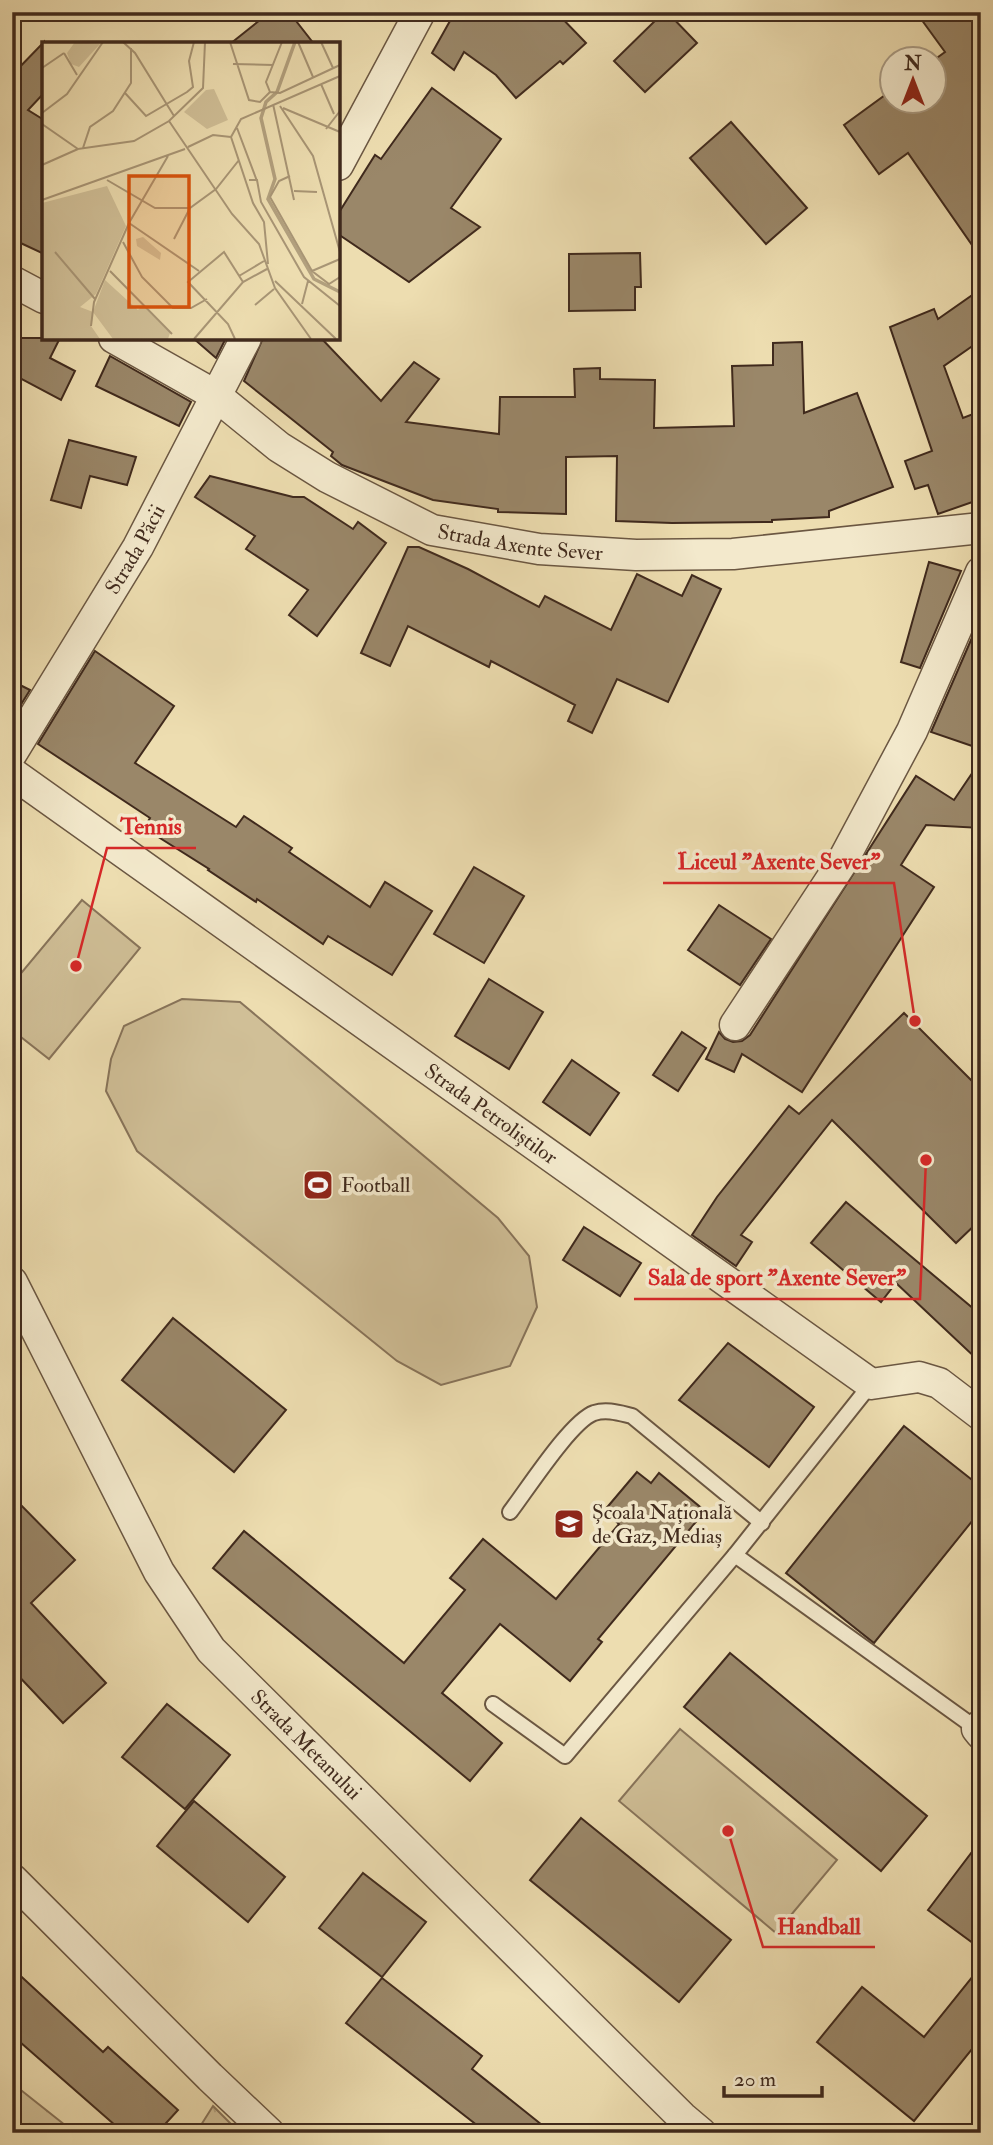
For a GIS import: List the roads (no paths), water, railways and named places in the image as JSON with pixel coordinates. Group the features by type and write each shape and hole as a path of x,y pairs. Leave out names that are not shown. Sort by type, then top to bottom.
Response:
{"street":[{"path":"340,162 419,13"},
{"path":"12,281 42,297"},
{"name":"Strada Axente Sever","path":"118,340 215,395 279,447 338,483 432,530 539,549 622,554 733,554 981,528"},
{"name":"Strada Păcii","path":"12,753 138,547 245,340"},
{"path":"735,1025 841,864 912,731 981,572"},
{"name":"Strada Petroliștilor","path":"12,773 871,1384"},
{"name":"Strada Metanului","path":"12,1282 159,1572 211,1650 682,2117 702,2133"},
{"path":"871,1384 919,1377 939,1382 981,1415"},
{"path":"12,1879 269,2133"}],"lane":[{"path":"493,1704 565,1756 735,1555 871,1384"},
{"path":"510,1512 576,1425 592,1414 608,1411 632,1416 762,1522"},
{"path":"735,1555 979,1730"}],"place":[{"name":"Tennis","path":"76,966"},
{"name":"Liceul \"Axente Sever\"","path":"915,1021"},
{"name":"Sala de sport \"Axente Sever\"","path":"926,1160"},
{"name":"Football","path":"318,1185"},
{"name":"Școala Națională de Gaz, Mediaș","path":"569,1524"},
{"name":"Handball","path":"728,1831"}]}
